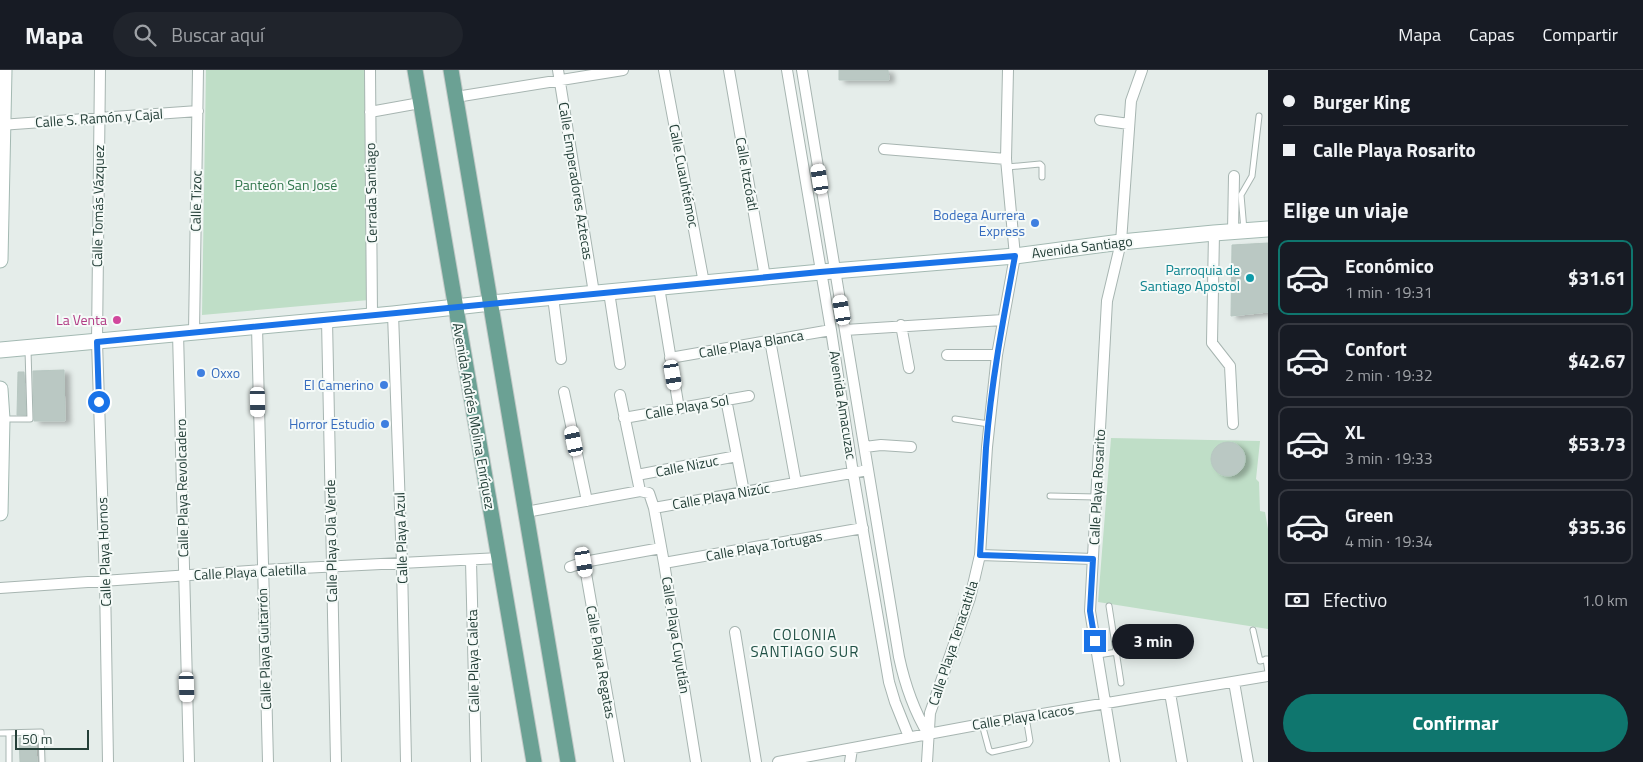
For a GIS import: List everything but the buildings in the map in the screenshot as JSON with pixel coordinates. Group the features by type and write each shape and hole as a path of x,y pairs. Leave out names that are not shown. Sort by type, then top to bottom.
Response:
{"main road":[{"name":"Avenida Andrés Molina Enríquez","path":"415,70 534,762"},
{"path":"451,70 568,762"}],"street":[{"path":"0,260 1,125 4,70"},
{"name":"Calle Tomás Vázquez","path":"97,342 100,70"},
{"name":"Calle Tizoc","path":"194,332 198,70"},
{"name":"Cerrada Santiago","path":"370,70 372,316"},
{"path":"456,97 559,75 622,70"},
{"name":"Calle Cuauhtémoc","path":"664,70 704,283"},
{"name":"Calle Itzcóatl","path":"728,70 765,277"},
{"name":"Avenida Amacuzac","path":"787,70 828,271 845,330 903,678 917,715 928,734"},
{"name":"Avenida Amacuzac","path":"802,70 828,271 831,330 853,473 889,682 908,737"},
{"name":"Calle Playa Tenacatitla","path":"927,762 930,712 970,598 980,555 989,424 997,355 1015,256 1006,163 1008,70"},
{"name":"Calle Playa Rosarito","path":"1115,762 1090,611 1107,301 1121,242 1131,101 1142,70"},
{"name":"Calle Emperadores Aztecas","path":"559,75 602,292 620,364"},
{"path":"370,112 420,103"},
{"name":"Calle S. Ramón y Cajal","path":"1,125 198,111"},
{"path":"1100,120 1129,124"},
{"path":"884,149 1006,163"},
{"path":"1234,176 1238,231"},
{"name":"Avenida Santiago","path":"0,350 828,271 1015,256 1121,242 1268,229"},
{"path":"1214,233 1212,343 1230,366 1233,424"},
{"path":"659,287 679,409"},
{"path":"553,297 561,359"},
{"name":"Calle Playa Azul","path":"393,314 402,564 406,762"},
{"name":"Calle Playa Ola Verde","path":"327,320 336,762"},
{"path":"845,330 1003,320"},
{"path":"901,326 909,368"},
{"name":"Calle Playa Guitarrón","path":"256,327 268,762"},
{"name":"Calle Playa Blanca","path":"670,358 831,330"},
{"name":"Calle Playa Revolcadero","path":"178,333 189,762"},
{"path":"770,340 796,483"},
{"name":"Calle Playa Hornos","path":"97,342 105,581 108,762"},
{"path":"948,355 997,355"},
{"path":"0,389 2,419 0,513"},
{"path":"564,392 587,501"},
{"path":"526,512 640,491 620,395"},
{"name":"Calle Playa Sol","path":"624,418 749,396"},
{"path":"726,399 744,492"},
{"path":"865,447 881,445 910,447"},
{"name":"Calle Nizuc","path":"637,475 737,456"},
{"name":"Calle Playa Nizúc","path":"640,491 649,493 654,508 868,470"},
{"name":"Calle Playa Cuyutlán","path":"654,508 696,762"},
{"name":"Calle Playa Tortugas","path":"664,563 863,528"},
{"path":"570,567 584,562 661,548"},
{"path":"980,555 1093,559"},
{"name":"Calle Playa Caletilla","path":"0,588 262,570 471,561 500,558"},
{"name":"Calle Playa Caleta","path":"471,561 476,762"},
{"name":"Calle Playa Regatas","path":"584,562 618,762"},
{"path":"735,632 756,762"},
{"name":"Calle Playa Icacos","path":"778,762 982,724 1234,682 1268,674"},
{"path":"1234,682 1248,762"},
{"path":"1170,693 1182,762"},
{"path":"850,762 852,749"}],"lane":[{"path":"1238,231 1241,195 1252,176 1259,116"},
{"path":"1006,163 1040,164 1042,166 1042,177"},
{"path":"2,419 30,419 28,348"},
{"path":"955,419 989,424"},
{"path":"1050,496 1096,497"},
{"path":"1109,606 1121,683"},
{"path":"1253,630 1260,660 1267,659 1268,674"},
{"path":"1098,656 1117,652"},
{"path":"982,724 988,750 992,752 1028,744 1030,741 1026,717"},
{"path":"0,733 41,732 42,762"},
{"path":"9,733 9,762"}],"green space":[{"name":"Panteón San José","path":"206,70 368,70 369,300 202,315"},
{"path":"1111,438 1260,441 1256,479 1259,482 1260,511 1265,512 1268,529 1268,629 1098,602"}],"place":[{"name":"Bodega Aurrera Express","path":"1035,223"},
{"name":"Parroquia de Santiago Apostol","path":"1250,278"},
{"name":"La Venta","path":"117,320"},
{"name":"Oxxo","path":"201,373"},
{"name":"El Camerino","path":"384,385"},
{"name":"Horror Estudio","path":"385,424"}],"district":[{"name":"COLONIA SANTIAGO SUR","path":"805,644"}],"route":[{"path":"99,402 97,342 820,272 1015,256 997,355 986,447 980,555 1093,559 1090,611 1095,641"}]}
